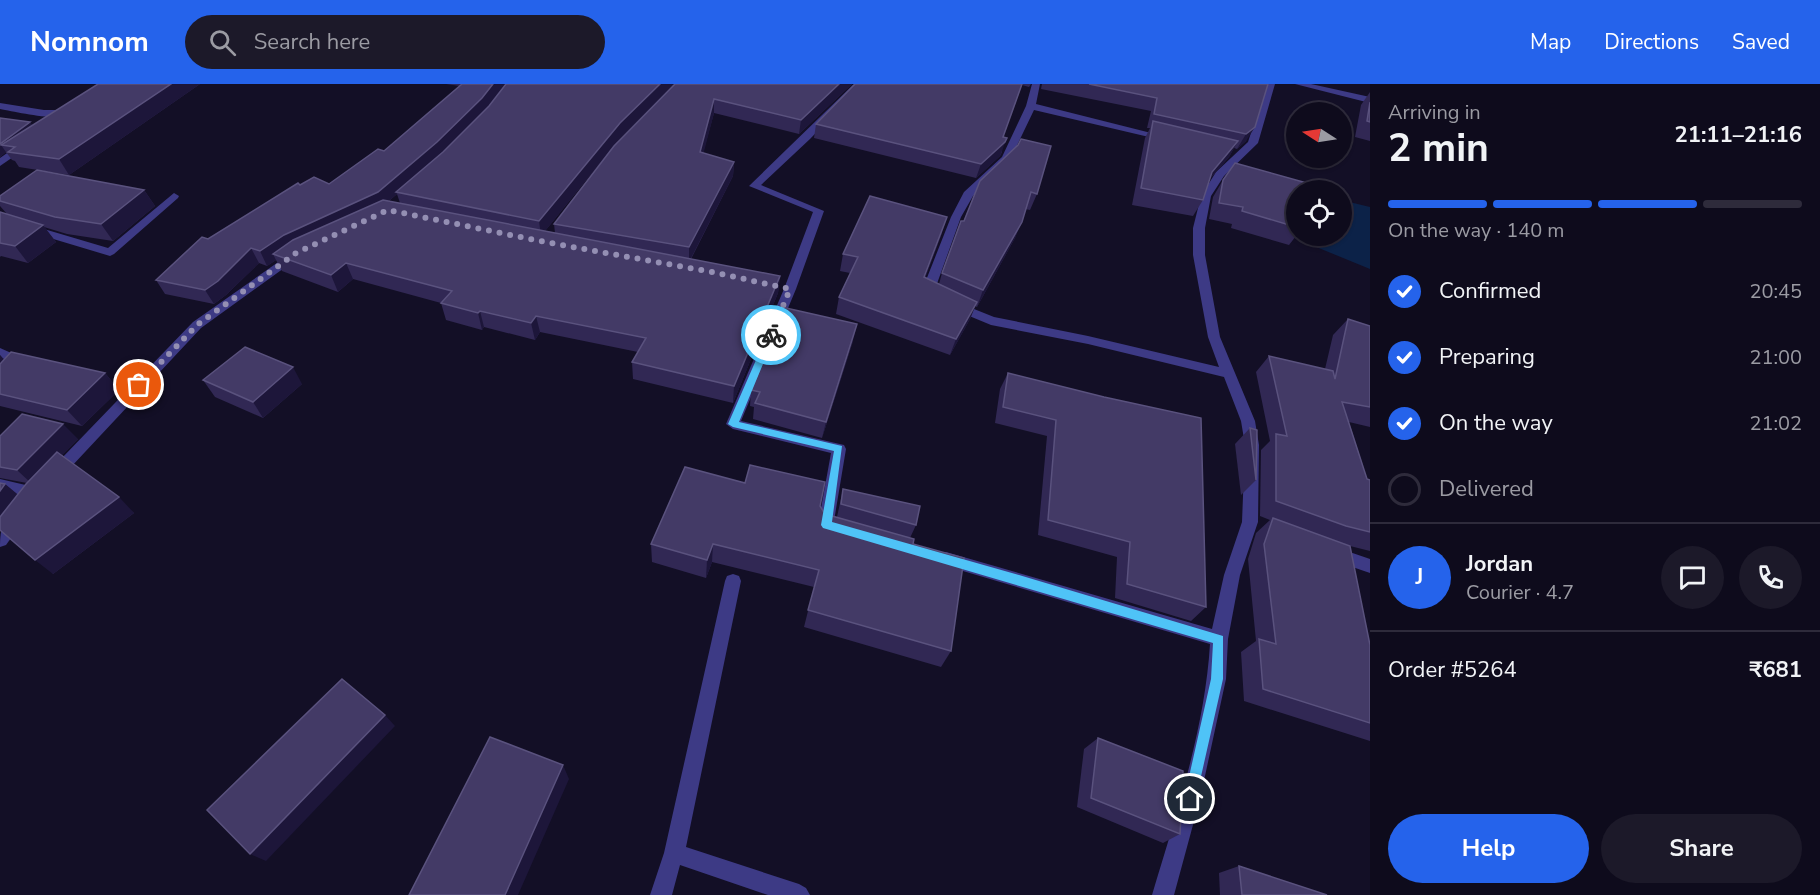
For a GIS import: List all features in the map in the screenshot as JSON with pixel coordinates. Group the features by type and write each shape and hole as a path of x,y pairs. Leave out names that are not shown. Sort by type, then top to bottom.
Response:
{"street":[{"path":"849,531 826,525 839,449 733,424 785,288 819,211 754,186 859,84"},
{"path":"1036,84 1031,106 1006,158 968,194 956,218 927,293 991,321 1088,340 1230,374"},
{"path":"1163,895 1190,799 1214,690 1219,639 1232,575 1251,522 1252,445 1248,421 1214,337 1199,255 1198,228 1206,196 1220,174 1235,153 1253,143 1270,84"},
{"path":"1299,84 1370,100"},
{"path":"0,106 44,114 71,113"},
{"path":"1031,106 1173,140"},
{"path":"53,126 81,107"},
{"path":"0,163 35,138"},
{"path":"0,219 110,252 174,196"},
{"path":"0,540 29,503 197,325 307,248"},
{"path":"0,352 22,363 0,387"},
{"path":"0,485 29,503"},
{"path":"1251,522 1268,530"},
{"path":"1318,548 1370,566"},
{"path":"928,554 1219,639"},
{"path":"661,895 674,853 733,581"},
{"path":"674,853 799,895"}],"water":[{"path":"1352,203 1370,207 1370,269 1314,246 1352,246"}],"building":[{"path":"98,84 171,84 59,159 8,152 15,147 1,145"},
{"path":"462,84 493,84 482,98 437,142 378,192 284,235 260,251 251,248 218,281 205,290 156,280 202,237 208,239 298,183 300,185 314,177 329,184 378,149 384,151"},
{"path":"506,84 660,84 620,123 539,221 396,192 443,152 489,106"},
{"path":"675,84 839,84 801,120 714,99 700,152 734,162 689,247 554,224 614,146"},
{"path":"855,84 1022,84 1003,137 1007,138 1005,142 981,164 816,124"},
{"path":"1089,84 1268,84 1255,127 1246,134 1154,114 1157,98"},
{"path":"1370,102 1370,122 1367,121"},
{"path":"0,118 30,122 0,144"},
{"path":"1153,121 1238,141 1212,172 1203,200 1141,188"},
{"path":"1021,139 1051,146 1037,194 1031,192 1022,222 983,290 942,273 961,221 964,221 980,181 1018,145"},
{"path":"1235,163 1296,180 1286,180 1286,224 1242,211 1243,207 1219,203 1223,180"},
{"path":"37,170 144,190 101,224 55,217 0,201 0,196"},
{"path":"870,196 947,217 924,277 977,302 956,339 839,297 858,257 843,254"},
{"path":"383,200 780,276 734,386 632,362 646,338 536,316 531,323 480,311 478,313 441,303 452,291 346,263 331,275 273,254 293,240"},
{"path":"0,212 43,225 15,246 0,243"},
{"path":"786,308 857,324 826,422 755,403 760,392 751,390"},
{"path":"1348,319 1370,326 1370,407 1342,402 1367,479 1370,480 1370,532 1346,526 1276,501 1276,434 1287,436 1269,356 1333,371 1335,379"},
{"path":"245,347 293,367 253,402 203,380"},
{"path":"11,352 105,373 67,410 0,394 0,364"},
{"path":"1008,373 1201,418 1206,607 1127,584 1130,542 1048,520 1056,420 1003,407"},
{"path":"22,414 63,424 17,470 0,467 0,436"},
{"path":"1250,428 1257,430 1256,480"},
{"path":"57,452 119,497 35,560 0,530 0,517 26,484"},
{"path":"750,465 825,482 820,506 825,514 914,539 913,544 964,558 951,651 808,610 819,570 713,544 707,560 651,544 685,467 745,483"},
{"path":"843,489 920,506 916,525 841,504"},
{"path":"1273,518 1350,546 1370,645 1370,723 1263,689 1259,639 1276,644 1264,544"},
{"path":"342,679 385,715 250,854 207,810"},
{"path":"490,737 563,765 505,895 409,895"},
{"path":"1098,738 1183,771 1180,834 1091,798"},
{"path":"1239,866 1327,895 1242,895"}],"way so far":[{"path":"139,385 197,325 296,253 388,210 790,289 771,335"}],"route":[{"path":"771,335 733,424 839,449 826,525 1019,579 1219,639 1217,679 1190,799"}]}
